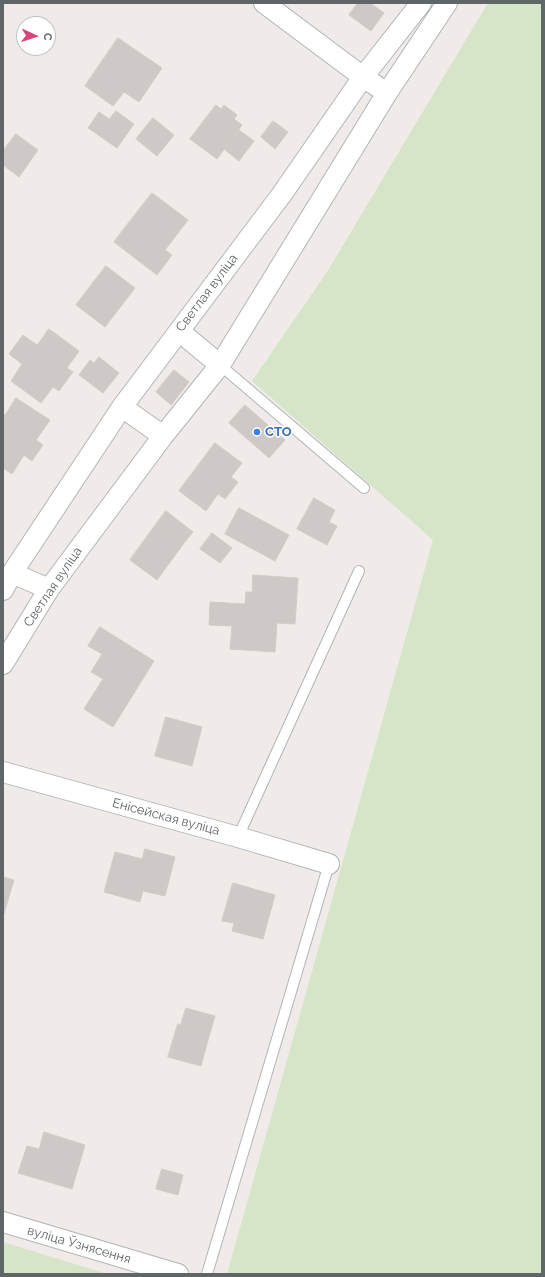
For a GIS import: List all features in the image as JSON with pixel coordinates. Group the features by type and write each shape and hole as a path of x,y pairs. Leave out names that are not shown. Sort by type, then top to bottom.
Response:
{"street":[{"path":"264,3 363,77 387,93"},
{"name":"Светлая вуліца","path":"7,581 122,407 282,194 363,77 421,3"},
{"name":"Светлая вуліца","path":"3,664 49,589 163,436 220,365 387,93 447,3"},
{"path":"179,331 220,365"},
{"path":"122,407 163,436"},
{"path":"7,581 49,589"},
{"name":"Енісейская вуліца","path":"3,772 238,837 329,864"},
{"name":"вуліца Ўзнясення","path":"3,1222 178,1274"}],"lane":[{"path":"220,365 364,488"},
{"path":"238,837 359,571"},
{"path":"207,1274 329,864"}],"green space":[{"path":"488,3 542,3 542,1274 227,1274 433,540 252,381 327,272"},
{"path":"3,1242 107,1274 3,1274"}],"building":[{"path":"358,3 370,3 384,13 371,31 349,15"},
{"path":"118,38 162,68 139,102 124,92 113,106 85,86"},
{"path":"216,105 221,109 224,105 237,115 234,119 242,125 217,159 190,139"},
{"path":"116,111 134,124 117,148 88,128 99,112 109,119"},
{"path":"153,118 174,135 157,156 136,139"},
{"path":"273,121 288,132 275,149 261,137"},
{"path":"239,130 254,141 239,161 224,149"},
{"path":"16,134 38,150 19,177 3,165 3,151"},
{"path":"152,193 188,220 165,250 172,255 157,275 114,242"},
{"path":"106,266 135,288 105,327 76,305"},
{"path":"49,329 79,351 67,368 73,372 59,391 53,387 41,403 11,381 22,364 9,354 23,335 37,345"},
{"path":"99,357 119,373 103,393 79,375 90,360 94,363"},
{"path":"174,370 189,382 171,405 156,392"},
{"path":"16,398 50,420 36,440 43,445 32,461 24,455 12,474 3,468 3,413 5,415"},
{"name":"СТО","path":"245,405 285,440 269,458 229,423"},
{"path":"215,443 242,463 231,477 238,482 225,499 218,494 206,511 179,491"},
{"path":"314,498 335,510 329,522 337,526 327,545 297,529"},
{"path":"239,508 289,535 275,561 225,534"},
{"path":"166,511 193,532 184,543 157,523"},
{"path":"157,523 184,543 157,580 130,560"},
{"path":"212,533 232,548 220,563 200,549"},
{"path":"253,575 298,578 295,624 277,623 275,652 230,649 232,626 209,625 210,602 245,604 246,592 252,592"},
{"path":"100,627 154,661 113,727 84,709 103,679 91,672 102,654 88,646"},
{"path":"166,717 202,727 192,766 155,756"},
{"path":"145,849 175,857 165,896 143,891 140,902 104,892 115,852 142,859"},
{"path":"3,877 14,880 3,917"},
{"path":"233,883 275,895 263,939 232,931 234,923 222,921"},
{"path":"186,1008 215,1016 210,1033 181,1025"},
{"path":"178,1024 210,1033 201,1066 168,1057"},
{"path":"44,1132 85,1145 72,1189 18,1173 27,1146 39,1149"},
{"path":"162,1169 183,1175 178,1195 156,1189"}],"place":[{"name":"СТО","path":"257,432"}]}
